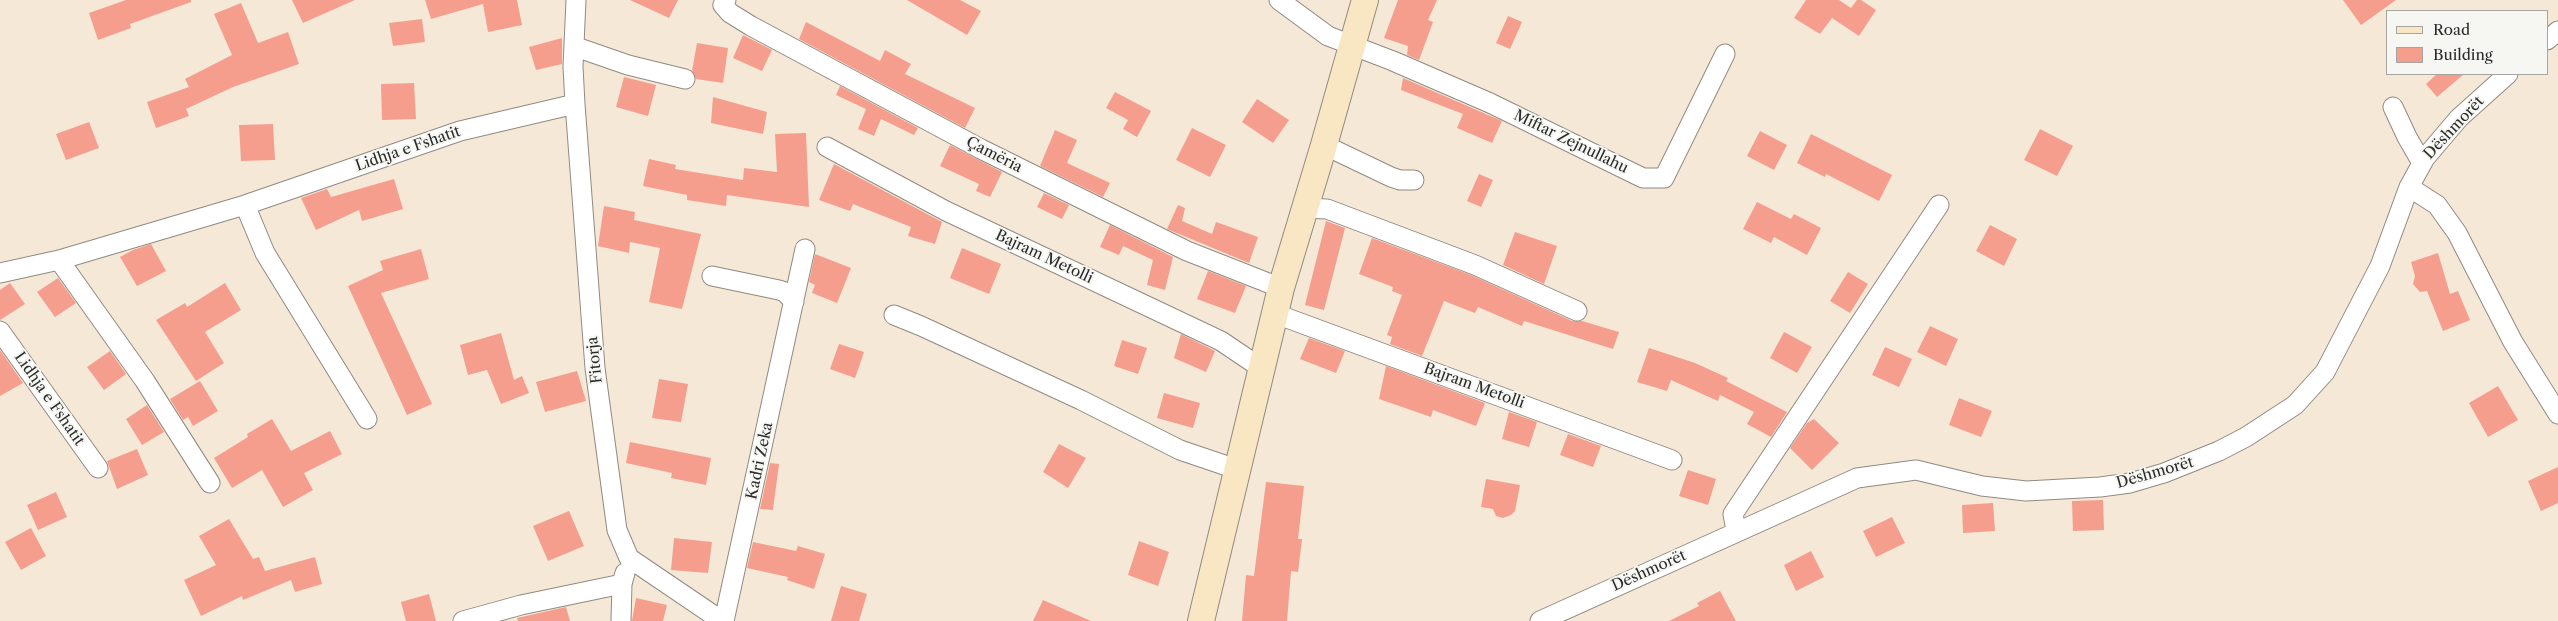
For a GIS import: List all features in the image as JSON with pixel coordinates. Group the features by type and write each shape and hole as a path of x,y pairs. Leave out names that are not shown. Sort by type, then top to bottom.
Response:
{"main road":[{"path":"1201,621 1281,288 1365,0"}],"street":[{"name":"Fitorja","path":"576,0 576,47 573,67 595,368 617,530 629,558"},
{"name":"Çamëria","path":"726,0 723,5 730,14 981,149 1187,251 1281,288"},
{"path":"1279,0 1328,36 1351,45"},
{"path":"2548,39 2558,31"},
{"name":"Miftar Zejnullahu","path":"1351,45 1490,103 1643,178 1664,178 1725,54"},
{"path":"576,47 628,65 685,79"},
{"name":"Dëshmorët","path":"1540,621 1566,616 1736,531 1857,478 1916,470 1982,486 2026,490 2083,489 2130,483 2219,451 2271,423 2295,405 2324,372 2380,266 2409,187 2422,163 2459,118 2507,75"},
{"name":"Lidhja e Fshatit","path":"0,273 59,260 244,205 460,131 575,104"},
{"name":"Dëshmorët","path":"2393,107 2422,163"},
{"path":"1324,145 1391,177 1400,180 1414,180"},
{"name":"Bajram Metolli","path":"827,147 946,211 1221,341 1261,368"},
{"path":"2409,187 2437,205 2457,233 2513,342 2558,414"},
{"path":"244,205 265,253 367,418"},
{"path":"1736,531 1733,514 1939,205"},
{"path":"1304,208 1327,209 1457,258 1578,311"},
{"name":"Kadri Zeka","path":"723,621 805,249"},
{"path":"59,260 144,380 210,483"},
{"path":"712,276 786,292 794,302"},
{"name":"Bajram Metolli","path":"1276,314 1672,460"},
{"path":"894,316 922,326 1081,400 1180,450 1238,470"},
{"name":"Lidhja e Fshatit","path":"0,331 98,468"},
{"path":"621,621 622,584 629,558 723,621"},
{"path":"462,621 521,604 622,584"}],"building":[{"path":"126,0 191,0 191,2 130,24 131,28 98,40 89,13"},
{"path":"292,0 355,0 303,23"},
{"path":"425,0 517,0 522,25 488,32 483,4 431,19"},
{"path":"630,0 678,0 669,18"},
{"path":"907,0 960,0 981,11 967,35"},
{"path":"1398,0 1437,0 1428,20 1433,22 1419,60 1407,55 1408,46 1384,38"},
{"path":"1806,0 1839,0 1851,8 1857,0 1861,0 1876,10 1859,36 1832,18 1820,34 1794,18"},
{"path":"2343,0 2396,0 2361,25"},
{"path":"241,3 258,43 288,32 299,64 233,87 186,109 189,116 156,128 147,102 189,87 185,79 232,55 214,14"},
{"path":"1508,16 1522,22 1510,49 1496,43"},
{"path":"422,19 425,42 393,46 389,23"},
{"path":"806,22 880,61 885,50 911,64 905,74 975,108 965,128 799,39"},
{"path":"743,35 772,50 762,71 733,58"},
{"path":"562,38 562,64 536,70 529,47"},
{"path":"697,43 728,48 723,83 696,79 692,71"},
{"path":"2436,75 2463,75 2437,97 2426,84"},
{"path":"624,77 656,85 648,116 616,107"},
{"path":"1403,78 1502,121 1492,143 1457,128 1463,114 1401,90"},
{"path":"414,83 416,119 382,120 381,84"},
{"path":"840,86 918,128 914,135 881,119 874,136 858,129 866,109 836,95"},
{"path":"1115,92 1151,111 1137,137 1123,129 1128,120 1106,108"},
{"path":"713,97 767,112 763,134 711,123"},
{"path":"1257,99 1289,120 1273,143 1242,122"},
{"path":"89,122 99,148 66,160 56,134"},
{"path":"273,124 275,160 241,161 239,125"},
{"path":"1192,128 1226,145 1210,177 1176,160"},
{"path":"2040,129 2073,146 2057,176 2024,160"},
{"path":"1055,130 1077,140 1067,163 1110,183 1103,197 1040,166"},
{"path":"1760,131 1787,145 1774,170 1747,156"},
{"path":"806,133 809,207 727,195 726,206 687,200 687,195 643,186 649,159 676,165 675,169 743,180 744,168 777,172 775,134"},
{"path":"1811,134 1892,175 1879,201 1826,174 1825,177 1797,163"},
{"path":"950,145 1002,172 990,197 976,191 979,184 940,166"},
{"path":"834,164 942,222 935,244 908,236 911,227 853,204 850,211 819,200"},
{"path":"1479,174 1493,180 1481,207 1467,201"},
{"path":"394,179 403,209 362,221 359,210 316,230 301,198 327,189 331,197"},
{"path":"1044,193 1069,205 1062,219 1037,207"},
{"path":"1757,202 1791,219 1794,214 1821,228 1807,255 1774,237 1771,243 1743,229"},
{"path":"1178,205 1185,208 1182,221 1212,234 1216,222 1258,237 1249,263 1167,229"},
{"path":"604,206 635,212 634,220 701,234 682,309 649,302 660,248 630,242 629,253 598,246"},
{"path":"1326,221 1345,228 1324,310 1305,305"},
{"path":"1110,225 1173,257 1165,290 1147,285 1153,260 1123,246 1119,255 1100,247"},
{"path":"1990,225 2017,239 2004,266 1976,251"},
{"path":"1515,232 1557,246 1544,284 1503,265"},
{"path":"1372,238 1471,275 1572,321 1582,321 1619,332 1613,349 1524,321 1522,326 1478,307 1475,313 1444,301 1422,356 1390,344 1392,337 1387,335 1402,295 1392,291 1393,287 1359,274"},
{"path":"151,244 166,271 137,286 120,257"},
{"path":"962,248 1001,264 989,294 950,278"},
{"path":"421,249 429,279 381,293 432,404 407,415 348,286 383,270 380,261"},
{"path":"2438,253 2450,294 2458,291 2470,320 2443,331 2427,291 2420,292 2413,284 2415,276 2411,262"},
{"path":"815,254 851,268 837,303 812,293 815,285 809,282"},
{"path":"1208,271 1246,286 1235,313 1197,299"},
{"path":"1848,272 1868,284 1850,313 1830,301"},
{"path":"58,278 76,303 55,317 37,292"},
{"path":"10,283 25,304 0,320 0,290"},
{"path":"225,283 241,310 205,332 224,363 196,381 156,320 185,303 187,307"},
{"path":"1930,326 1958,339 1946,366 1917,352"},
{"path":"1784,332 1812,347 1797,373 1770,358"},
{"path":"501,333 514,380 522,376 529,393 501,404 487,370 468,375 460,345"},
{"path":"1181,334 1215,351 1206,372 1174,358"},
{"path":"1309,338 1345,351 1336,373 1300,359"},
{"path":"1122,340 1147,348 1138,374 1114,366"},
{"path":"839,344 864,352 855,378 830,369"},
{"path":"1885,347 1912,359 1899,387 1872,375"},
{"path":"1649,348 1695,363 1728,378 1726,381 1787,412 1771,437 1747,424 1754,412 1720,395 1718,401 1671,380 1667,391 1637,382"},
{"path":"0,350 23,383 0,396"},
{"path":"110,351 126,374 104,390 87,367"},
{"path":"1386,366 1485,403 1476,426 1433,410 1431,417 1379,399"},
{"path":"577,371 586,401 545,412 536,382"},
{"path":"659,379 688,384 681,422 652,418"},
{"path":"200,381 218,411 193,426 188,417 183,420 170,399"},
{"path":"2498,386 2518,420 2488,437 2469,403"},
{"path":"1164,393 1200,403 1193,428 1157,418"},
{"path":"1959,398 1992,411 1981,437 1949,425"},
{"path":"147,405 164,432 142,445 126,419"},
{"path":"1509,412 1537,422 1529,447 1502,439"},
{"path":"272,419 291,451 330,431 342,454 304,473 313,490 283,507 262,470 232,488 214,458 248,437 247,434"},
{"path":"1814,419 1839,443 1812,470 1790,448 1807,423"},
{"path":"1568,434 1601,446 1593,467 1560,455"},
{"path":"630,442 711,458 706,485 671,478 672,473 626,463"},
{"path":"1059,444 1086,458 1068,488 1043,472"},
{"path":"137,449 148,475 117,489 107,461"},
{"path":"770,463 779,464 773,510 760,509"},
{"path":"2558,467 2558,503 2541,511 2528,481"},
{"path":"1688,470 1716,479 1708,505 1679,496"},
{"path":"1486,479 1520,485 1515,511 1511,515 1503,518 1496,516 1493,509 1481,507"},
{"path":"1266,482 1304,486 1298,539 1302,539 1298,572 1291,571 1287,621 1242,621 1246,575 1254,576"},
{"path":"56,492 67,517 38,530 27,505"},
{"path":"2103,500 2104,530 2073,531 2072,501"},
{"path":"1993,503 1995,531 1963,533 1962,505"},
{"path":"569,511 584,546 548,561 533,526"},
{"path":"1892,517 1905,543 1876,557 1863,531"},
{"path":"229,519 253,559 259,557 265,571 315,557 322,584 295,592 291,580 243,600 242,596 201,616 184,580 216,565 199,536"},
{"path":"31,528 46,556 21,570 5,542"},
{"path":"674,538 712,542 708,573 671,570"},
{"path":"1139,541 1169,552 1158,586 1128,575"},
{"path":"753,542 796,551 798,546 825,554 814,589 787,580 788,577 747,568"},
{"path":"1811,551 1824,577 1796,591 1784,565"},
{"path":"841,586 867,594 859,621 831,621"},
{"path":"1720,591 1736,621 1669,621 1699,606 1697,603"},
{"path":"429,594 436,621 406,621 401,602"},
{"path":"636,598 667,605 663,621 632,621"},
{"path":"1043,600 1091,621 1033,621"},
{"path":"566,607 570,621 518,621 517,618"}]}
